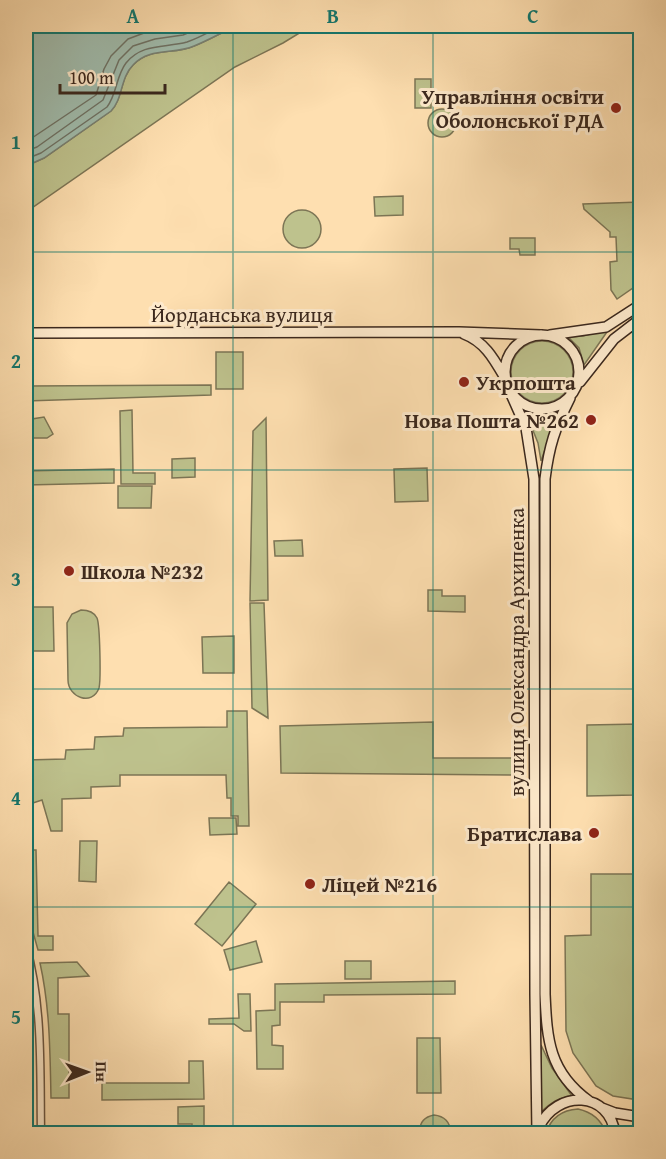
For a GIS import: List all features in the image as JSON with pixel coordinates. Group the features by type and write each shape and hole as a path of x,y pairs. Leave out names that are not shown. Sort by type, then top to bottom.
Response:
{"main road":[{"name":"Йорданська вулиця","path":"26,333 459,332 544,335 606,327 640,305"},
{"path":"459,332 475,338 487,349 506,380 510,392 522,404 539,410 556,407 570,398 614,339 640,319"},
{"path":"506,380 507,360 513,349 523,340 544,335 562,340 576,357 580,372 577,387"},
{"name":"вулиця Олександра Архипенка","path":"510,392 526,428 534,479 537,1133"},
{"name":"вулиця Олександра Архипенка","path":"570,398 548,451 545,479 546,1031 556,1065 573,1090 589,1101 615,1113 640,1117"},
{"path":"537,1133 544,1118 557,1105 574,1099 589,1101"},
{"path":"601,1107 609,1116 615,1134"}],"street":[{"path":"26,945 36,992 39,1023 41,1134"}],"green space":[{"path":"237,26 311,26 235,67 26,212 26,166 44,158 111,111 118,101 126,76 133,65 154,53 186,49 200,44"},
{"path":"415,79 431,79 431,108 415,108"},
{"path":"442,109 452,113 456,123 452,133 442,137 432,133 428,123 432,113"},
{"path":"403,196 403,215 375,216 374,197"},
{"path":"640,202 640,283 617,299 611,290 610,262 617,261 616,237 610,237 610,232 584,209 583,204"},
{"path":"302,210 309,211 315,216 320,222 320,236 315,242 309,247 302,248 295,247 289,242 284,236 283,229 284,222 289,216 295,211"},
{"path":"510,238 535,238 535,255 520,255 519,249 510,249"},
{"path":"609,329 584,365 579,348 568,337 583,336"},
{"path":"542,341 564,350 573,372 564,394 542,403 520,394 511,372 520,350"},
{"path":"216,352 243,352 243,389 216,389"},
{"path":"211,385 211,395 26,401 27,386"},
{"path":"132,410 133,473 155,473 155,484 121,484 120,411"},
{"path":"558,412 541,461 538,443 526,413 543,417"},
{"path":"44,417 53,434 47,438 29,438 32,419"},
{"path":"266,418 268,600 250,601 253,431"},
{"path":"195,458 195,477 172,478 172,459"},
{"path":"427,468 428,501 395,502 394,469"},
{"path":"114,469 114,483 26,485 26,471"},
{"path":"118,486 152,486 151,508 118,508"},
{"path":"302,540 303,556 275,556 274,541"},
{"path":"428,590 442,590 442,596 465,596 465,612 428,611"},
{"path":"250,603 264,603 268,718 252,708"},
{"path":"31,607 53,607 54,651 31,651"},
{"path":"81,610 94,614 98,623 99,688 96,694 86,698 81,698 72,691 68,680 67,623 72,614"},
{"path":"234,636 234,673 203,673 202,637"},
{"path":"227,711 247,711 249,826 238,826 238,816 231,816 231,798 227,798 226,775 120,775 120,786 91,787 91,798 62,799 62,831 51,831 42,800 27,805 26,760 65,759 66,750 94,749 95,737 123,736 124,728 227,727"},
{"path":"433,722 433,758 512,758 512,775 281,773 280,726"},
{"path":"640,724 640,775 633,776 634,795 587,796 587,725"},
{"path":"209,818 236,818 237,834 210,835"},
{"path":"80,841 97,841 96,882 79,881"},
{"path":"26,850 36,850 38,936 53,936 53,950 38,950 26,907"},
{"path":"591,874 637,874 639,1100 613,1096 596,1086 573,1053 566,1031 565,936 591,935"},
{"path":"229,882 256,904 222,946 195,924"},
{"path":"256,941 262,962 230,970 224,950"},
{"path":"345,961 371,961 371,979 345,979"},
{"path":"77,962 89,976 58,978 58,1014 69,1014 69,1098 51,1098 48,1013 40,963"},
{"path":"455,981 455,994 324,995 324,1002 280,1002 280,1025 272,1026 272,1045 283,1046 283,1069 257,1069 256,1011 275,1010 275,984"},
{"path":"26,992 30,1028 30,1134 26,1133"},
{"path":"238,994 250,994 251,1031 244,1031 234,1024 209,1024 209,1019 239,1018"},
{"path":"417,1038 440,1038 441,1093 417,1093"},
{"path":"541,1045 552,1068 572,1096 555,1101 541,1112"},
{"path":"189,1061 203,1061 204,1099 102,1100 102,1083 189,1083"},
{"path":"204,1106 204,1133 192,1133 192,1124 178,1124 178,1107"},
{"path":"578,1109 595,1117 606,1133 546,1133 558,1116"},
{"path":"434,1115 446,1120 450,1133 420,1133 423,1121"}],"water":[{"path":"26,26 237,26 186,49 154,53 140,59 129,70 118,101 111,111 44,158 26,166"}],"place":[{"name":"Управління освіти Оболонської РДА","path":"616,108"},
{"name":"Укрпошта","path":"464,382"},
{"name":"Нова Пошта №262","path":"591,420"},
{"name":"Школа №232","path":"69,571"},
{"name":"Братислава","path":"594,833"},
{"name":"Ліцей №216","path":"310,884"}]}
